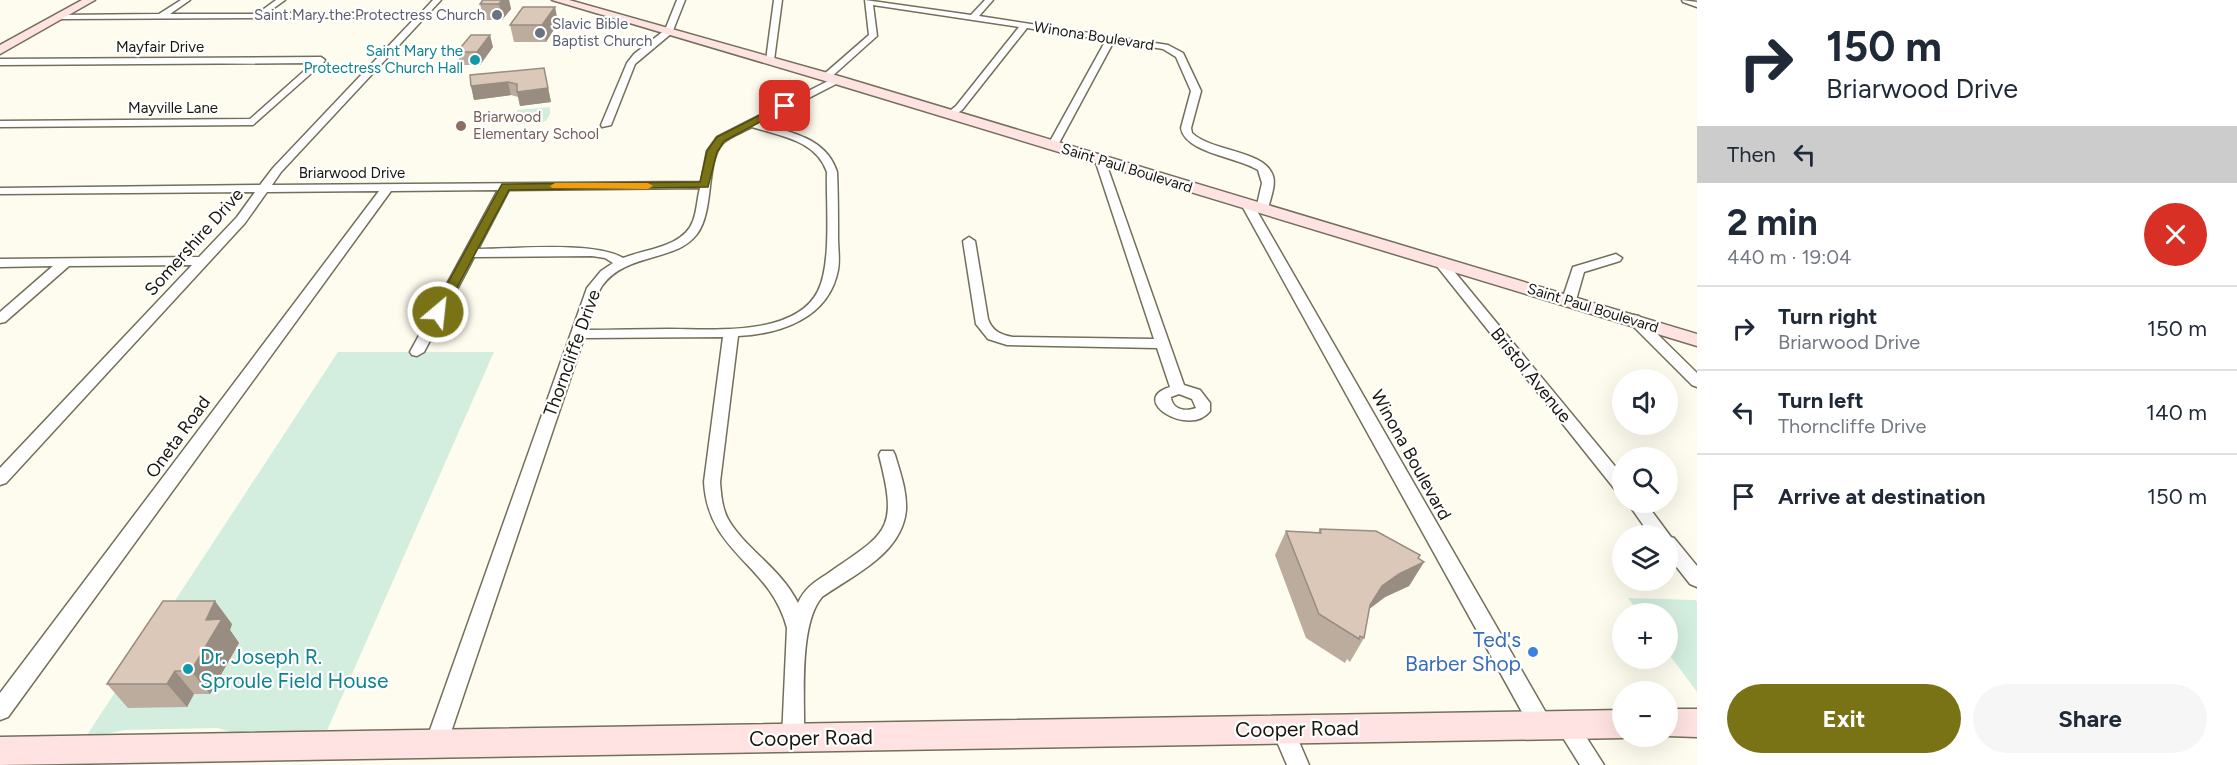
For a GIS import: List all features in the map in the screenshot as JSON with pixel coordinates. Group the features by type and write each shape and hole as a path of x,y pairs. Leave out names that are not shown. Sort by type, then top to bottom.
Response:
{"main road":[{"path":"0,50 90,0"},
{"name":"Saint Paul Boulevard","path":"557,0 582,3 1634,319 1697,340"},
{"path":"1678,723 1697,723"},
{"name":"Cooper Road","path":"0,752 179,757 436,744 1612,724"}],"street":[{"path":"161,16 186,0"},
{"path":"260,15 281,0"},
{"name":"Somershire Drive","path":"0,479 241,220 286,160 436,0"},
{"path":"606,124 631,63 669,31 681,0"},
{"path":"770,60 778,0"},
{"path":"974,18 989,0"},
{"path":"1686,0 1697,5"},
{"name":"Winona Boulevard","path":"869,1 1165,47 1180,54 1196,91 1186,128 1187,134 1202,146 1250,162 1264,171 1267,180 1254,206 1554,725 1593,765"},
{"name":"Thorncliffe Drive","path":"436,744 594,288 600,277 621,262 668,248 687,238 699,222 715,145 729,134 832,78 873,36 869,1"},
{"path":"60,17 422,15"},
{"path":"951,114 959,108 1025,25"},
{"path":"1053,145 1111,38"},
{"name":"Mayfair Drive","path":"0,62 321,60"},
{"name":"Mayville Lane","path":"0,124 253,122 321,60"},
{"path":"578,334 731,333 770,328 804,314 820,300 830,280 832,269 831,172 828,158 823,152 804,142 751,124"},
{"path":"1100,160 1178,389"},
{"name":"Briarwood Drive","path":"0,191 705,185"},
{"path":"417,352 505,186"},
{"name":"Oneta Road","path":"0,710 387,188"},
{"path":"969,241 981,319 990,335 1013,341 1162,344"},
{"path":"470,253 592,252 609,255 621,262"},
{"path":"1569,300 1578,270 1616,258"},
{"path":"0,263 203,261"},
{"path":"0,319 65,262"},
{"name":"Bristol Avenue","path":"1440,262 1612,474"},
{"path":"1634,319 1697,382"},
{"path":"731,333 712,482 713,498 724,526 776,581 794,612 797,628 793,738"},
{"path":"797,628 809,599 815,592 875,551 893,527 898,499 887,455"},
{"path":"1644,513 1653,525"},
{"path":"1678,555 1697,579"},
{"path":"1283,730 1298,765"}],"green space":[{"path":"550,107 550,114 546,121 516,125 517,110"},
{"path":"338,352 494,352 325,735 246,736 217,728 125,730 85,738"},
{"path":"1628,598 1695,600 1697,602 1697,692 1678,666 1678,603 1632,603"}],"building":[{"path":"483,0 502,0 499,4 480,4"},
{"path":"523,7 555,7 542,25 510,25"},
{"path":"471,35 490,35 477,52 457,52"},
{"path":"544,68 548,88 517,92 517,84 508,82 471,86 470,75"},
{"path":"1320,529 1376,531 1420,555 1418,558 1424,562 1399,574 1382,586 1370,605 1364,638 1360,636 1359,639 1319,614 1286,531 1321,533"},
{"path":"163,601 215,601 206,620 222,619 191,671 175,671 167,684 107,684"}],"slow traffic":[{"path":"555,186 648,186"}],"place":[{"name":"Saint Mary the Protectress Church","path":"497,15"},
{"name":"Slavic Bible Baptist Church","path":"540,33"},
{"name":"Saint Mary the Protectress Church Hall","path":"475,60"},
{"name":"Briarwood Elementary School","path":"461,126"},
{"name":"Ted's Barber Shop","path":"1533,652"},
{"name":"Dr. Joseph R. Sproule Field House","path":"188,669"}],"route":[{"path":"438,312 505,186 705,185 712,151 721,139 785,106"}]}
